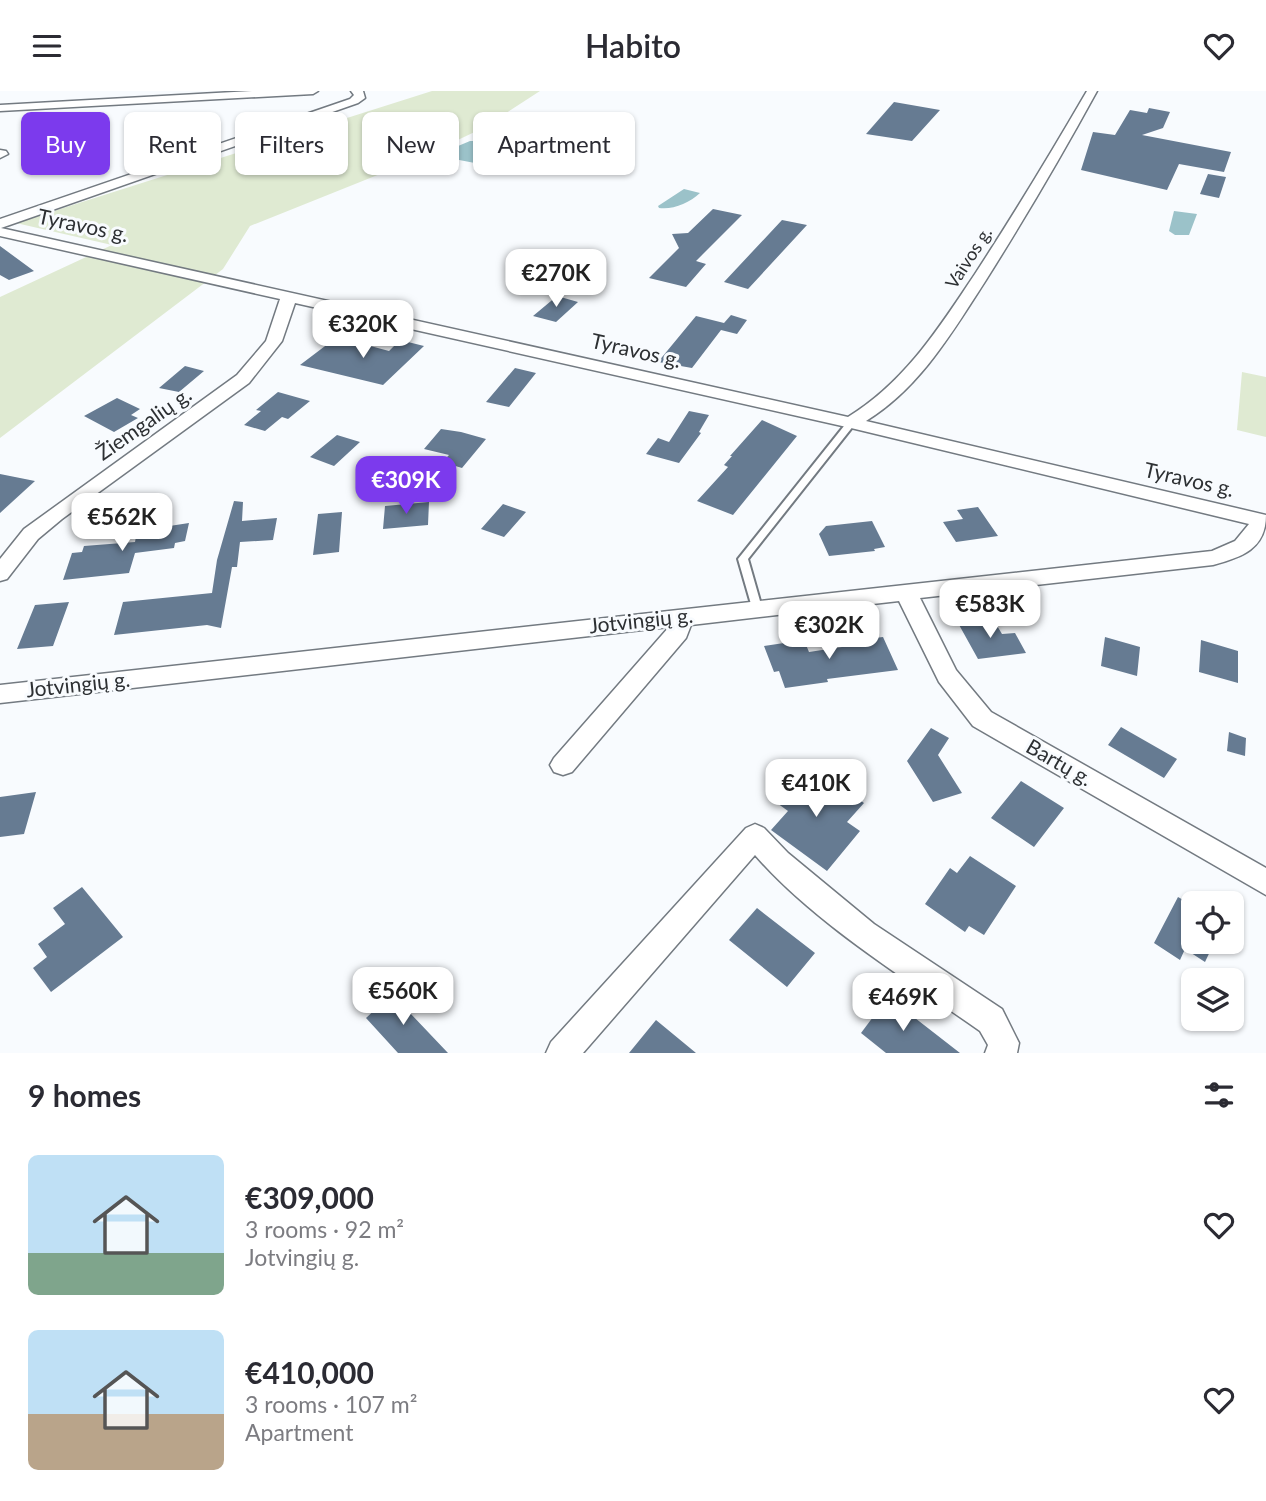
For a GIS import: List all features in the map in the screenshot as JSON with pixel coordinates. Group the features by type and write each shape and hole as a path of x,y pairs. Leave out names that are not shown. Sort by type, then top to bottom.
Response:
{"street":[{"path":"0,108 313,91"},
{"name":"Vaivos g.","path":"851,423 872,412 932,351 999,249 1093,91"},
{"path":"0,224 354,101 358,92"},
{"name":"Tyravos g.","path":"0,232 851,423 1264,521"},
{"name":"Žiemgalių g.","path":"0,574 31,534 55,514 243,379 261,362 281,331 289,295"},
{"name":"Jotvingių g.","path":"0,694 1213,558 1234,552 1252,540 1264,521"},
{"name":"Bartų g.","path":"906,592 953,684 965,704 982,719 1266,882"},
{"path":"563,765 678,632 679,617"},
{"path":"562,1053 755,836 778,862 864,934 990,1020 1004,1042 1001,1053"}],"lane":[{"path":"757,608 743,559 851,423"}],"green space":[{"path":"432,91 540,91 508,112 473,112 473,133 459,139 459,112 366,112"},
{"path":"362,113 362,175 378,175 250,226 223,269 0,438 0,297 112,245 16,223 167,175 221,175 221,158 235,154 235,175 348,175 348,118"},
{"path":"1242,372 1266,377 1266,437 1237,430"}],"water":[{"path":"473,141 473,163 459,160 459,146"},
{"path":"684,189 700,193 681,205 659,208 658,206"},
{"path":"1174,211 1197,214 1189,235 1175,235 1169,231"}],"building":[{"path":"894,102 940,110 912,141 866,134"},
{"path":"1149,108 1170,112 1163,128 1142,135 1231,152 1224,172 1179,164 1167,190 1081,170 1093,132 1115,135 1130,110 1147,113"},
{"path":"1208,174 1226,177 1219,198 1200,194"},
{"path":"713,209 742,215 696,261 706,264 686,287 649,278 679,248 672,234 688,233"},
{"path":"782,220 807,225 748,289 724,282"},
{"path":"0,246 34,271 9,280 0,275"},
{"path":"557,296 578,302 556,322 533,316"},
{"path":"731,315 747,320 737,334 721,330 692,368 658,362 696,316 724,323"},
{"path":"337,337 389,351 400,340 424,346 383,385 300,365"},
{"path":"185,366 204,371 179,392 159,388"},
{"path":"515,368 536,373 509,407 486,402"},
{"path":"278,392 310,401 288,419 282,417 265,431 244,425 261,411 256,410"},
{"path":"117,398 140,409 131,415 138,418 114,432 84,416"},
{"path":"689,411 709,415 699,432 701,433 679,463 646,454 658,438 669,442"},
{"path":"762,420 797,436 733,515 697,501 728,467 724,465 730,456"},
{"path":"441,429 486,439 462,468 442,462 449,455 424,449"},
{"path":"337,435 360,442 334,466 310,457"},
{"path":"0,474 35,481 0,513"},
{"path":"234,501 243,502 242,521 277,518 273,540 240,542 237,567 232,567 221,628 207,625 114,635 123,602 212,593 217,560"},
{"path":"429,502 428,525 383,529 385,506"},
{"path":"503,504 526,512 504,537 481,529"},
{"path":"978,507 998,536 956,542 943,522 963,519 957,510"},
{"path":"342,512 339,552 313,555 318,514"},
{"path":"872,521 885,547 874,549 875,551 829,556 819,534 826,526"},
{"path":"189,523 185,541 175,543 174,548 135,553 129,573 63,580 72,553 82,552 84,546 135,542 137,531"},
{"path":"69,602 53,646 17,649 35,605"},
{"path":"993,619 1002,634 1015,633 1026,653 978,659 958,623"},
{"path":"883,637 898,670 827,679 828,682 785,688 779,671 774,672 764,646 804,640 809,652 842,647 840,642"},
{"path":"1105,637 1140,647 1137,676 1101,666"},
{"path":"1201,640 1238,651 1238,683 1199,672"},
{"path":"1121,727 1177,759 1164,778 1108,745"},
{"path":"931,728 949,738 938,755 962,793 933,802 907,761"},
{"path":"1229,732 1246,738 1245,756 1227,751"},
{"path":"785,775 811,792 825,776 864,803 847,822 860,831 827,871 771,830 788,811 766,795"},
{"path":"1021,781 1064,808 1034,847 991,818"},
{"path":"36,792 24,834 0,837 0,797"},
{"path":"970,856 1016,886 984,935 969,926 965,932 925,904 950,868 957,873"},
{"path":"82,887 123,937 51,992 33,968 47,957 38,944 65,924 53,908"},
{"path":"1178,897 1181,899 1183,954 1180,960 1154,943"},
{"path":"757,908 815,953 787,987 729,940"},
{"path":"1193,954 1209,954 1205,962"},
{"path":"396,990 415,1009 410,1013 448,1053 398,1053 366,1018"},
{"path":"888,997 960,1053 886,1053 861,1033"},
{"path":"656,1020 696,1053 629,1053"}]}
